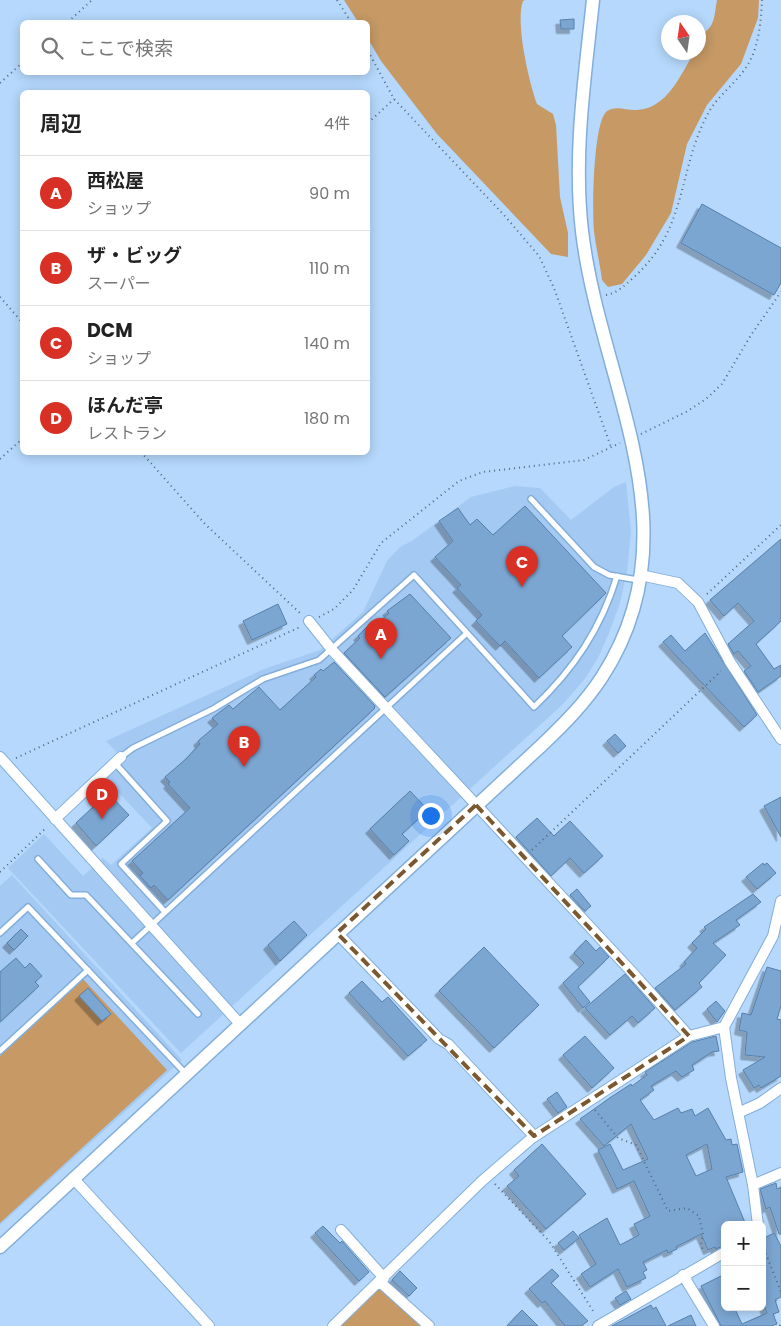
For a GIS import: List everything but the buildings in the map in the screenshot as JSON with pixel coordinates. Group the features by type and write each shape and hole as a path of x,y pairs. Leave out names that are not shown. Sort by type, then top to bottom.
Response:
{"street":[{"path":"0,1247 556,731 590,694 618,647 630,614 639,578 644,539 643,506 631,438 594,298 582,232 578,162 590,4"},
{"path":"639,578 678,583 698,602 730,662 781,739"},
{"path":"310,622 332,650 689,1036"},
{"path":"3,760 240,1024"},
{"path":"55,819 118,760"},
{"path":"758,1221 753,1185 738,1113 724,1027 773,936 781,901"},
{"path":"337,933 439,1039 448,1044 534,1136"},
{"path":"332,1326 488,1177 534,1136 689,1036 724,1027"},
{"path":"738,1113 760,1103 781,1088"},
{"path":"753,1185 781,1173"},
{"path":"73,1178 209,1326"},
{"path":"340,1230 382,1280 429,1326"},
{"path":"600,1325 721,1254"},
{"path":"683,1275 714,1326"}],"lane":[{"path":"531,499 594,567 617,576 639,578"},
{"path":"165,912 121,864 167,821 118,760 133,748 213,708 263,679 320,660 414,575 534,707 568,672 585,648 601,618 617,576"},
{"path":"132,944 467,633"},
{"path":"38,859 71,895 86,895 198,1014"},
{"path":"0,933 28,907 187,1075"},
{"path":"0,1051 88,970"}],"path":[{"path":"70,20 92,0"},
{"path":"337,0 350,20"},
{"path":"594,298 615,293 646,266 663,244 681,201 692,150 711,109 747,66 757,43 762,0"},
{"path":"3,760 284,636 334,609 353,590 381,543 459,481 484,472 584,460 611,447 554,288 539,256 504,215 394,99 370,55"},
{"path":"0,84 20,65"},
{"path":"370,121 394,99"},
{"path":"631,438 686,412 706,399 722,384 751,335 781,292"},
{"path":"0,297 20,320"},
{"path":"0,459 20,441"},
{"path":"144,455 205,524 310,622"},
{"path":"698,602 781,525"},
{"path":"523,858 730,662"},
{"path":"0,872 55,819"},
{"path":"586,1101 618,1138 636,1145 668,1211 687,1208 699,1216 703,1235 702,1249 707,1262"},
{"path":"488,1177 549,1241 600,1325"},
{"path":"766,1254 781,1292"},
{"path":"780,1326 781,1321"}],"highlighted area":[{"path":"476,805 689,1036 534,1136 337,933"}],"shaded area":[{"path":"344,0 525,0 523,1 521,11 521,23 530,82 537,104 553,114 556,125 560,197 568,233 568,257 551,254 437,134 381,61 370,42 370,20 357,20"},
{"path":"717,0 759,0 758,18 741,64 707,105 687,144 671,213 646,255 622,284 608,287 602,280 593,221 594,168 602,118 611,109 637,110 648,108 665,97 690,60 706,60 706,32 714,20"},
{"path":"626,482 631,531 627,571 620,603 609,633 598,658 584,680 563,704 181,1053 8,868 44,834 83,876 103,858 111,865 152,828 105,778 124,760 106,741 264,669 320,650 363,612 387,561 400,547 412,541 471,497 515,486 540,488 571,520 614,487"},
{"path":"12,875 182,1060 0,1225 0,886"},
{"path":"83,979 167,1070 0,1223 0,1056"},
{"path":"380,1287 421,1326 338,1326"}],"place":[{"name":"DCM","path":"522,587"},
{"name":"西松屋","path":"381,659"},
{"name":"ザ・ビッグ","path":"244,767"},
{"name":"ほんだ亭","path":"102,819"}]}
